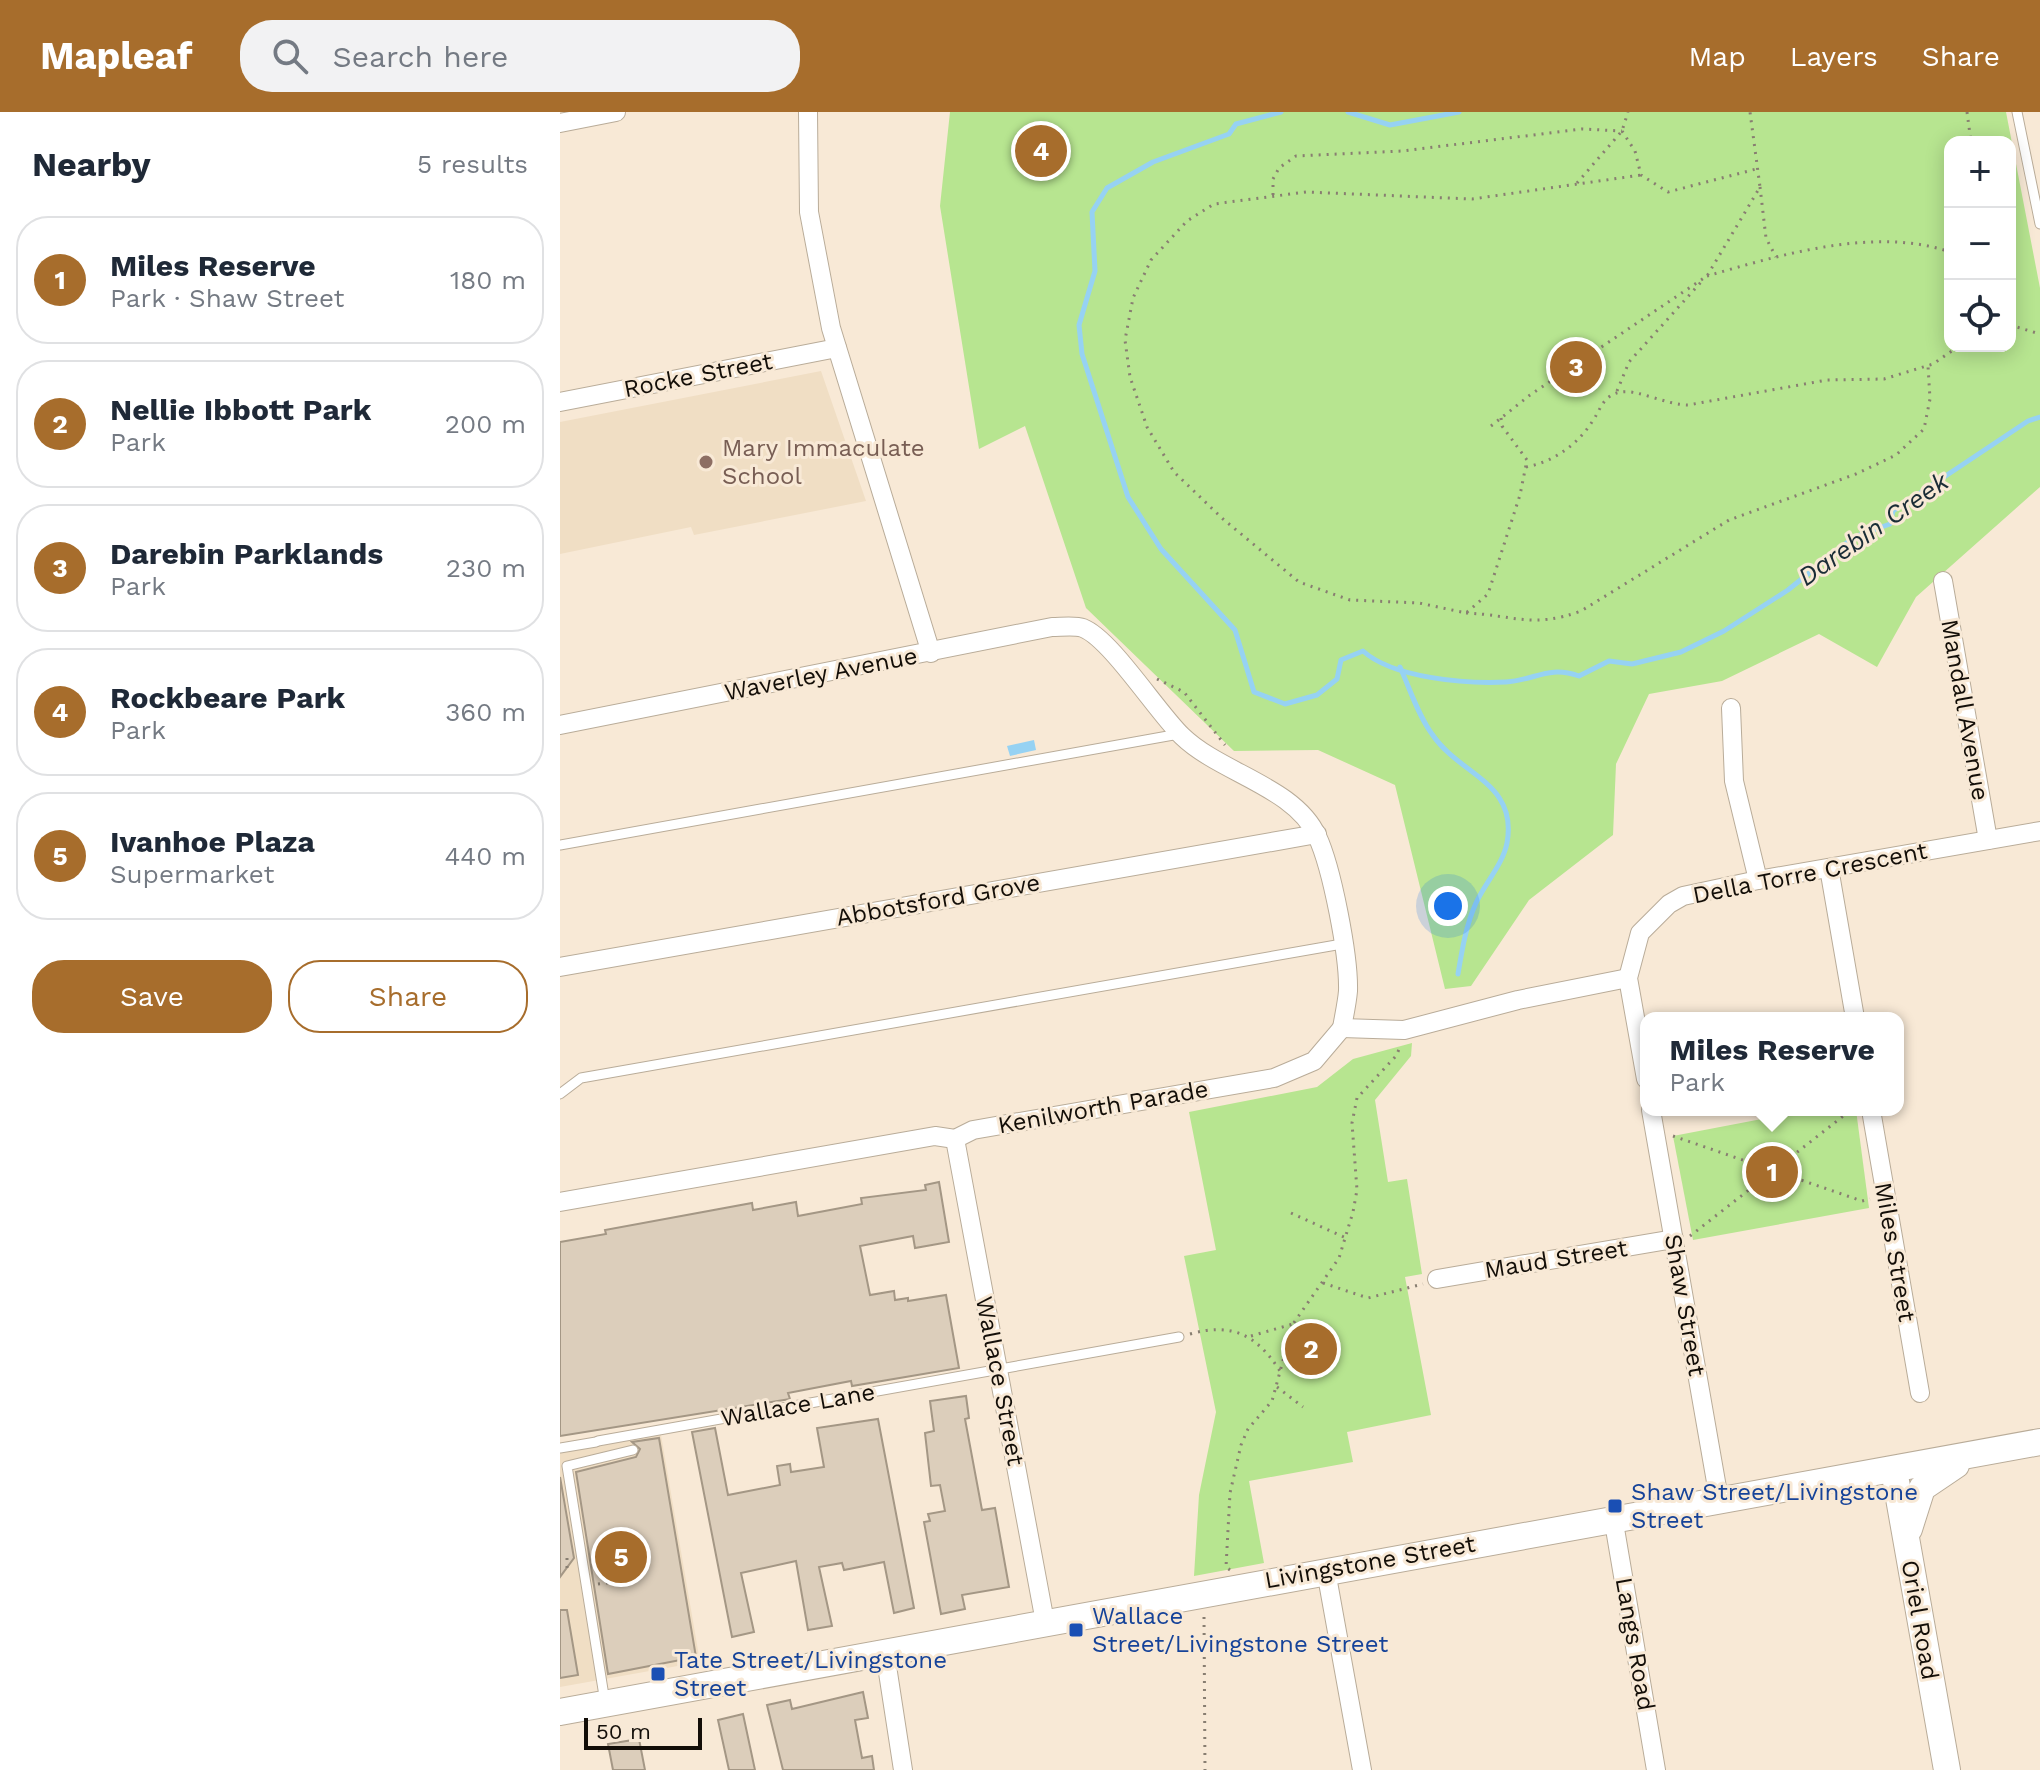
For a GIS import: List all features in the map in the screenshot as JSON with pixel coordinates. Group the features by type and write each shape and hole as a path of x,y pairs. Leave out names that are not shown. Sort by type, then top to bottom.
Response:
{"main road":[{"name":"Livingstone Street","path":"560,1712 1613,1517 2040,1442"},
{"path":"1906,1541 1916,1499 1928,1481 1951,1467 1989,1452"},
{"name":"Oriel Road","path":"1894,1470 1947,1770"}],"street":[{"path":"560,123 616,112"},
{"path":"808,112 810,226 837,348 931,653"},
{"name":"Rocke Street","path":"560,402 837,348"},
{"name":"Mandall Avenue","path":"1943,581 1988,840"},
{"name":"Waverley Avenue","path":"560,725 1052,627 1082,627 1101,642 1180,734"},
{"path":"1731,708 1734,781 1758,880"},
{"path":"1180,734 1232,772 1297,807 1317,834 1326,862 1348,990 1342,1028 1404,1030 1518,1000 1628,978 1640,1045"},
{"name":"Della Torre Crescent","path":"1628,978 1640,933 1656,913 1683,896 2040,831"},
{"name":"Abbotsford Grove","path":"560,967 1317,834"},
{"path":"1829,868 1854,1012"},
{"name":"Kenilworth Parade","path":"560,1202 935,1136 955,1139 973,1130 1274,1078 1314,1061 1342,1028"},
{"name":"Shaw Street","path":"1652,1116 1682,1238 1719,1499"},
{"name":"Miles Street","path":"1872,1116 1920,1393"},
{"name":"Wallace Street","path":"955,1139 1045,1622"},
{"name":"Maud Street","path":"1437,1279 1682,1238"},
{"name":"Langs Road","path":"1613,1517 1656,1770"},
{"path":"1326,1571 1362,1770"},
{"path":"885,1653 903,1770"}],"lane":[{"path":"2017,112 2040,224"},
{"path":"560,845 1180,734"},
{"path":"560,1094 581,1078 1342,944"},
{"name":"Wallace Lane","path":"560,1448 1179,1337"},
{"path":"606,1703 563,1462 633,1450"}],"path":[{"path":"1577,183 1622,131 1627,112"},
{"path":"1750,112 1760,168 1766,238 1776,257"},
{"path":"1967,112 1970,136"},
{"path":"1272,196 1273,179 1279,168 1296,156 1402,151 1582,129 1622,131"},
{"path":"1622,131 1635,151 1641,175"},
{"path":"1760,168 1668,192 1641,175 1472,199 1306,192 1214,204 1187,221 1151,260 1133,298 1125,340 1130,377 1147,427 1174,472 1299,582 1350,600 1419,603 1525,623 1554,621 1581,611 1729,520 1856,474 1896,455 1924,429 1930,399 1928,366"},
{"path":"1616,393 1629,362 1707,276 1760,187"},
{"path":"1491,426 1707,276 1798,250 1909,243 1944,251"},
{"path":"2016,327 2040,334"},
{"path":"1525,467 1544,464 1567,449 1593,421 1600,404 1616,393 1625,391 1669,405 1688,405 1827,380 1884,379 1928,366 1950,352"},
{"path":"1466,613 1488,594 1527,460 1502,426 1501,418"},
{"path":"1234,1587 1231,1571 1226,1567 1230,1493 1248,1429 1272,1401 1293,1324 1339,1258 1357,1190 1352,1123 1357,1098 1396,1056 1404,1030"},
{"path":"1682,1238 1843,1116"},
{"path":"1673,1136 1862,1201 1886,1196"},
{"path":"1291,1213 1346,1238"},
{"path":"1321,1283 1368,1298 1388,1295 1437,1279"},
{"path":"1250,1337 1293,1324"},
{"path":"1179,1337 1224,1328 1250,1337 1280,1371"},
{"path":"1277,1387 1303,1407"},
{"path":"1204,1609 1205,1770"}],"shaded area":[{"name":"Mary Immaculate School","path":"821,371 866,501 694,535 691,527 560,554 560,422"},
{"path":"661,1435 700,1662 560,1687 560,1453"}],"green space":[{"path":"950,112 2006,112 2011,136 1944,136 1944,352 2016,352 2016,164 2040,288 2040,487 1916,597 1877,667 1819,634 1722,681 1649,694 1616,764 1613,835 1529,900 1471,986 1445,989 1395,785 1318,750 1234,751 1086,608 1025,426 979,449 940,206"},
{"path":"1412,1043 1411,1056 1375,1100 1388,1182 1407,1179 1422,1274 1405,1277 1431,1415 1347,1432 1353,1462 1249,1481 1264,1563 1194,1576 1199,1495 1216,1412 1184,1256 1216,1250 1189,1112 1317,1087 1353,1059"},
{"path":"1778,1116 1857,1116 1869,1208 1693,1240 1673,1136"}],"water":[{"path":"1034,740 1036,750 1010,756 1007,746"}],"building":[{"path":"939,1182 949,1242 915,1248 913,1236 860,1246 870,1295 894,1291 895,1300 908,1298 908,1301 946,1295 959,1368 852,1386 851,1381 788,1393 790,1399 560,1436 560,1242 606,1234 605,1230 752,1203 753,1210 796,1202 798,1216 862,1204 861,1198 926,1190 925,1185"},
{"path":"966,1396 969,1418 965,1419 982,1510 995,1508 1009,1587 962,1595 965,1609 941,1614 924,1522 930,1521 928,1514 945,1511 940,1485 931,1486 925,1433 934,1431 930,1401"},
{"path":"878,1419 914,1608 894,1613 884,1562 844,1570 842,1563 819,1567 832,1626 808,1630 796,1561 741,1573 754,1632 732,1637 692,1432 715,1428 728,1495 780,1485 777,1466 790,1464 791,1472 824,1467 817,1428"},
{"path":"659,1438 696,1657 608,1674 576,1472 636,1457 640,1449 632,1442"},
{"path":"560,1477 574,1558 560,1577"},
{"path":"560,1610 567,1610 578,1675 560,1678"},
{"path":"863,1692 868,1718 855,1720 862,1758 872,1756 874,1770 783,1770 767,1705 790,1700 792,1709"},
{"path":"743,1714 755,1770 729,1770 718,1720"},
{"path":"639,1739 645,1770 613,1770 608,1744"}],"waterway":[{"name":"Darebin Creek","path":"1281,112 1236,124 1229,134 1153,162 1107,188 1092,212 1095,271 1079,325 1082,354 1128,497 1161,549 1235,630 1254,692 1285,704 1317,695 1337,679 1341,660 1363,651 1392,668 1411,673 1489,682 1516,681 1559,672 1579,676 1609,661 1632,664 1681,652 1724,631 1788,590 1854,537 1890,524 1893,511 2028,421 2040,417"},
{"name":"Darebin Creek","path":"1348,112 1390,125 1459,112"},
{"path":"1400,667 1427,727 1444,748 1495,793 1504,806 1508,823 1505,851 1470,920 1458,974"}],"place":[{"name":"Rockbeare Park","path":"1041,151"},
{"name":"Darebin Parklands","path":"1576,367"},
{"name":"Mary Immaculate School","path":"706,462"},
{"name":"Miles Reserve","path":"1772,1172"},
{"name":"Nellie Ibbott Park","path":"1311,1349"},
{"name":"Shaw Street/Livingstone Street","path":"1615,1506"},
{"name":"Ivanhoe Plaza","path":"621,1557"},
{"name":"Wallace Street/Livingstone Street","path":"1076,1630"},
{"name":"Tate Street/Livingstone Street","path":"658,1674"}]}
